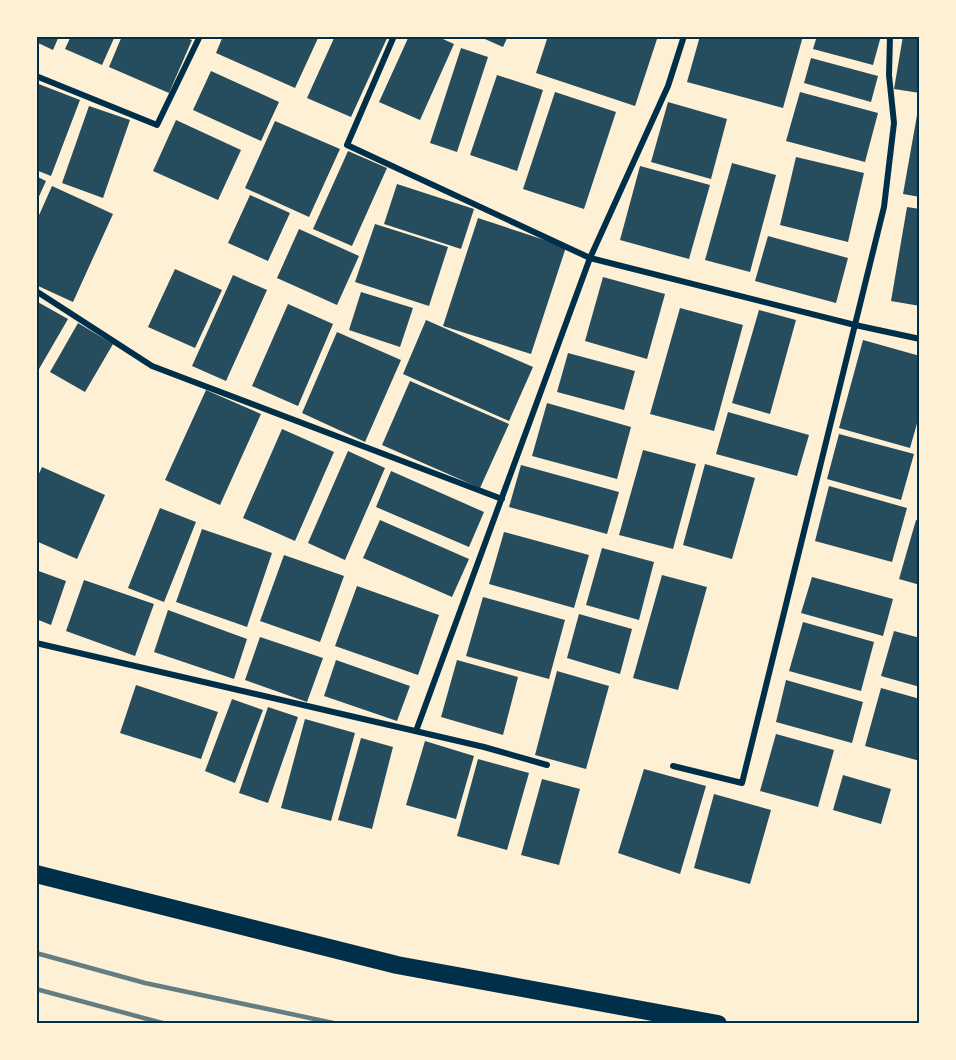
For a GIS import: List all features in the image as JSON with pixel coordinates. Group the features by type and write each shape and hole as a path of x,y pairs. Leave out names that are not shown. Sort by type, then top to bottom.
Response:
{"highway":[{"path":"36,874 188,915 397,965 718,1024"}],"street":[{"path":"36,76 157,125 200,36"},
{"path":"394,36 347,145 590,258 855,325 920,339"},
{"path":"416,731 590,258 668,86 684,36"},
{"path":"673,766 742,783 884,207 894,123 889,75 890,36"},
{"path":"36,291 152,366 502,499"},
{"path":"36,643 416,731 547,765"}],"building":[{"path":"36,36 59,36 53,50 36,42"},
{"path":"71,36 115,36 102,65 65,49"},
{"path":"122,36 182,36 192,40 169,93 109,67"},
{"path":"223,36 319,36 295,88 216,53"},
{"path":"335,36 388,36 351,117 307,98"},
{"path":"409,36 436,36 454,44 420,120 379,102"},
{"path":"478,36 508,36 503,47"},
{"path":"548,36 658,36 635,106 536,73"},
{"path":"700,36 803,36 783,108 687,82"},
{"path":"817,36 881,36 873,65 813,49"},
{"path":"903,36 920,36 920,93 894,89"},
{"path":"461,48 488,57 457,152 430,143"},
{"path":"811,58 878,76 871,102 804,83"},
{"path":"211,71 279,102 261,141 193,110"},
{"path":"497,75 543,90 517,171 470,155"},
{"path":"36,83 80,100 51,176 36,170"},
{"path":"555,92 616,112 584,209 523,189"},
{"path":"800,92 878,113 865,162 786,141"},
{"path":"668,102 727,119 711,179 651,162"},
{"path":"920,104 920,197 903,194"},
{"path":"89,106 130,120 103,198 62,183"},
{"path":"176,120 241,150 218,200 153,171"},
{"path":"275,121 340,149 309,217 245,188"},
{"path":"348,151 387,168 352,246 313,229"},
{"path":"796,157 864,173 848,242 780,225"},
{"path":"732,163 776,175 750,272 705,260"},
{"path":"640,166 710,185 689,259 620,240"},
{"path":"36,176 46,181 36,203"},
{"path":"397,184 474,209 461,249 384,224"},
{"path":"52,186 113,214 73,302 36,285 36,222"},
{"path":"250,195 290,213 268,261 228,243"},
{"path":"907,207 920,209 920,306 891,301"},
{"path":"478,218 566,247 531,354 443,326"},
{"path":"375,224 448,247 429,306 355,282"},
{"path":"299,229 359,256 337,305 277,278"},
{"path":"768,236 848,258 836,303 755,281"},
{"path":"175,269 222,290 195,348 148,327"},
{"path":"233,275 267,290 226,381 192,366"},
{"path":"603,277 665,294 647,359 585,341"},
{"path":"361,292 413,308 400,347 349,330"},
{"path":"36,301 68,319 39,369 36,367"},
{"path":"288,304 333,324 298,406 252,386"},
{"path":"680,308 743,325 714,431 650,414"},
{"path":"759,310 796,320 770,414 732,403"},
{"path":"426,320 533,367 509,421 403,374"},
{"path":"78,323 113,344 85,392 50,372"},
{"path":"337,332 401,360 365,442 302,413"},
{"path":"863,340 920,356 920,413 910,448 839,428"},
{"path":"568,353 635,371 624,410 557,392"},
{"path":"410,381 509,424 480,488 382,445"},
{"path":"206,390 261,414 220,505 165,480"},
{"path":"547,403 631,427 617,479 532,456"},
{"path":"728,412 809,435 797,476 716,454"},
{"path":"282,429 334,452 295,541 243,518"},
{"path":"839,434 914,454 901,500 827,479"},
{"path":"643,450 696,464 673,549 619,535"},
{"path":"348,451 385,468 345,560 308,543"},
{"path":"705,464 755,478 732,559 683,545"},
{"path":"521,465 619,492 607,534 509,507"},
{"path":"42,467 105,495 77,559 36,541 36,480"},
{"path":"391,471 484,512 469,547 376,507"},
{"path":"829,486 907,508 892,562 815,541"},
{"path":"160,508 196,522 164,602 128,588"},
{"path":"380,520 469,559 452,597 363,558"},
{"path":"916,520 920,521 920,585 899,579"},
{"path":"202,529 272,553 247,627 176,602"},
{"path":"504,532 589,555 574,608 489,584"},
{"path":"602,548 654,562 639,620 586,605"},
{"path":"284,555 344,576 320,642 260,621"},
{"path":"36,570 66,581 51,625 36,619"},
{"path":"662,575 707,587 678,690 633,678"},
{"path":"812,577 893,599 883,636 801,613"},
{"path":"84,580 154,604 135,656 66,631"},
{"path":"357,586 439,615 418,675 335,646"},
{"path":"483,597 565,620 549,679 466,656"},
{"path":"168,610 247,639 234,679 154,652"},
{"path":"579,614 632,629 620,674 567,658"},
{"path":"803,622 874,642 861,691 789,671"},
{"path":"894,631 920,638 920,687 881,676"},
{"path":"260,637 323,658 307,702 245,680"},
{"path":"336,660 410,686 397,721 324,696"},
{"path":"457,660 518,677 503,735 441,717"},
{"path":"557,671 609,686 586,769 535,755"},
{"path":"786,680 863,702 852,743 776,722"},
{"path":"136,685 218,712 201,759 120,733"},
{"path":"881,688 920,699 920,761 865,746"},
{"path":"232,699 263,710 235,783 205,771"},
{"path":"268,707 298,717 268,803 239,793"},
{"path":"305,719 355,733 331,821 281,808"},
{"path":"776,734 834,750 818,807 760,791"},
{"path":"361,738 393,747 372,829 338,820"},
{"path":"425,741 474,756 456,819 406,805"},
{"path":"478,759 529,773 507,850 457,836"},
{"path":"644,769 706,786 680,874 618,853"},
{"path":"843,775 891,789 881,824 833,810"},
{"path":"542,779 580,789 559,865 521,855"},
{"path":"714,794 771,810 750,884 694,868"}],"railway":[{"path":"36,953 145,983 338,1024"},
{"path":"36,989 166,1024"}]}
